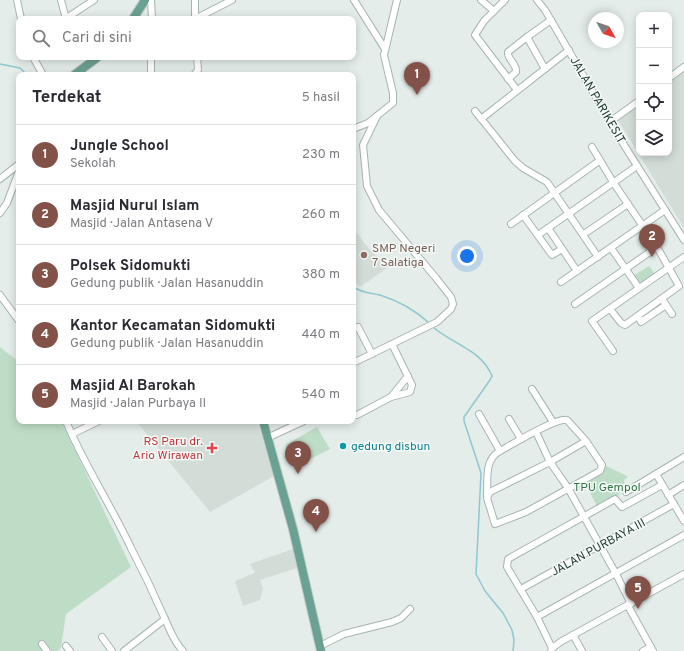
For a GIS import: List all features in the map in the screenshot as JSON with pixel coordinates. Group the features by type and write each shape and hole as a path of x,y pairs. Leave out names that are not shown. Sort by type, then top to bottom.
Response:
{"main road":[{"path":"135,16 145,0"},
{"path":"78,72 94,60"},
{"path":"264,424 293,529 320,646"}],"street":[{"path":"17,0 20,16"},
{"path":"61,0 65,16"},
{"path":"70,16 94,0"},
{"path":"151,0 152,16"},
{"path":"195,0 195,16"},
{"path":"201,16 232,0"},
{"path":"354,0 385,49"},
{"path":"356,128 366,123 389,107 394,99 384,59 397,0"},
{"path":"481,0 494,11"},
{"path":"505,0 475,33 475,37 517,90"},
{"name":"JALAN PARIKESIT","path":"537,0 551,20 637,166 684,240"},
{"path":"508,79 516,72 517,68 508,56 508,52 551,20"},
{"path":"527,37 544,69"},
{"path":"481,119 569,50"},
{"path":"35,60 41,72"},
{"path":"151,60 151,72"},
{"path":"196,72 198,70 198,60"},
{"path":"672,76 684,67"},
{"path":"611,121 636,102"},
{"path":"475,111 515,161 547,182 584,234 598,257"},
{"path":"356,362 437,322 453,304 451,297 379,210 367,186 362,145 377,116"},
{"path":"592,147 599,161 657,247 677,286 662,299 625,325 608,311"},
{"path":"511,224 599,161"},
{"path":"0,179 16,166"},
{"path":"538,235 637,166"},
{"path":"0,213 7,203 16,179"},
{"path":"584,234 628,204"},
{"path":"561,282 665,210"},
{"path":"523,215 552,255 562,249"},
{"path":"548,228 577,271"},
{"path":"575,304 657,247"},
{"path":"612,248 639,288"},
{"path":"613,351 592,321 684,257"},
{"path":"0,295 16,317"},
{"path":"662,299 672,314"},
{"path":"638,316 641,322 666,305"},
{"path":"358,327 372,354"},
{"path":"356,415 391,397 410,392 412,385 392,344"},
{"path":"391,397 408,376"},
{"path":"532,389 553,422"},
{"path":"480,414 500,451"},
{"path":"563,418 567,420 586,441 602,465 602,468 526,512 497,524 493,522 487,495 488,463 493,455 536,432 563,418"},
{"path":"509,419 521,439"},
{"path":"67,424 76,445 108,502 166,619 170,633 183,651"},
{"path":"72,434 93,424"},
{"path":"267,438 297,424"},
{"path":"536,432 550,462 568,488 616,574 629,605 652,649 643,651"},
{"path":"487,495 495,489 550,462 586,441"},
{"path":"626,492 684,457"},
{"path":"656,474 684,521"},
{"path":"662,485 622,507 615,499 511,556 507,560 507,567 537,617 552,649 684,574"},
{"path":"668,495 684,485"},
{"name":"JALAN PURBAYA III","path":"521,589 674,504"},
{"path":"537,617 684,535"},
{"path":"320,646 344,634 392,622 401,618 410,609"},
{"path":"124,651 166,619"},
{"path":"573,636 582,651"},
{"path":"102,637 112,651"},
{"path":"42,644 47,651"}],"shaded area":[{"path":"684,71 684,228 640,156 672,156 672,79"},
{"path":"636,103 636,150 616,117"},
{"name":"SMP Negeri 7 Salatiga","path":"356,231 364,243 387,268 360,287 356,282"},
{"name":"RS Paru dr. Ario Wirawan","path":"138,424 258,424 274,476 210,512"},
{"path":"296,548 300,567 260,580 263,589 260,600 243,606 235,581 255,573 250,564"}],"green space":[{"path":"649,266 655,274 640,285 633,276"},
{"path":"0,347 16,360 16,424 62,424 131,567 66,614 61,647 58,651 0,651"},
{"path":"317,427 330,449 297,466 285,445"},
{"name":"TPU Gempol","path":"604,465 627,476 627,478 624,480 625,486 617,497 598,508 585,483 602,474"}],"waterway":[{"path":"0,64 20,68 24,72"},
{"path":"356,288 394,300 412,310 429,323"},
{"path":"433,327 474,353 481,359 492,376 464,417 464,421 481,473 476,574 485,591 503,613 512,630 514,640 513,651"}],"place":[{"name":"Jungle School","path":"417,95"},
{"name":"SMP Negeri 7 Salatiga","path":"364,255"},
{"name":"Masjid Nurul Islam","path":"652,257"},
{"name":"gedung disbun","path":"343,446"},
{"name":"RS Paru dr. Ario Wirawan","path":"212,448"},
{"name":"Polsek Sidomukti","path":"298,474"},
{"name":"Kantor Kecamatan Sidomukti","path":"316,532"},
{"name":"Masjid Al Barokah","path":"638,609"}]}
